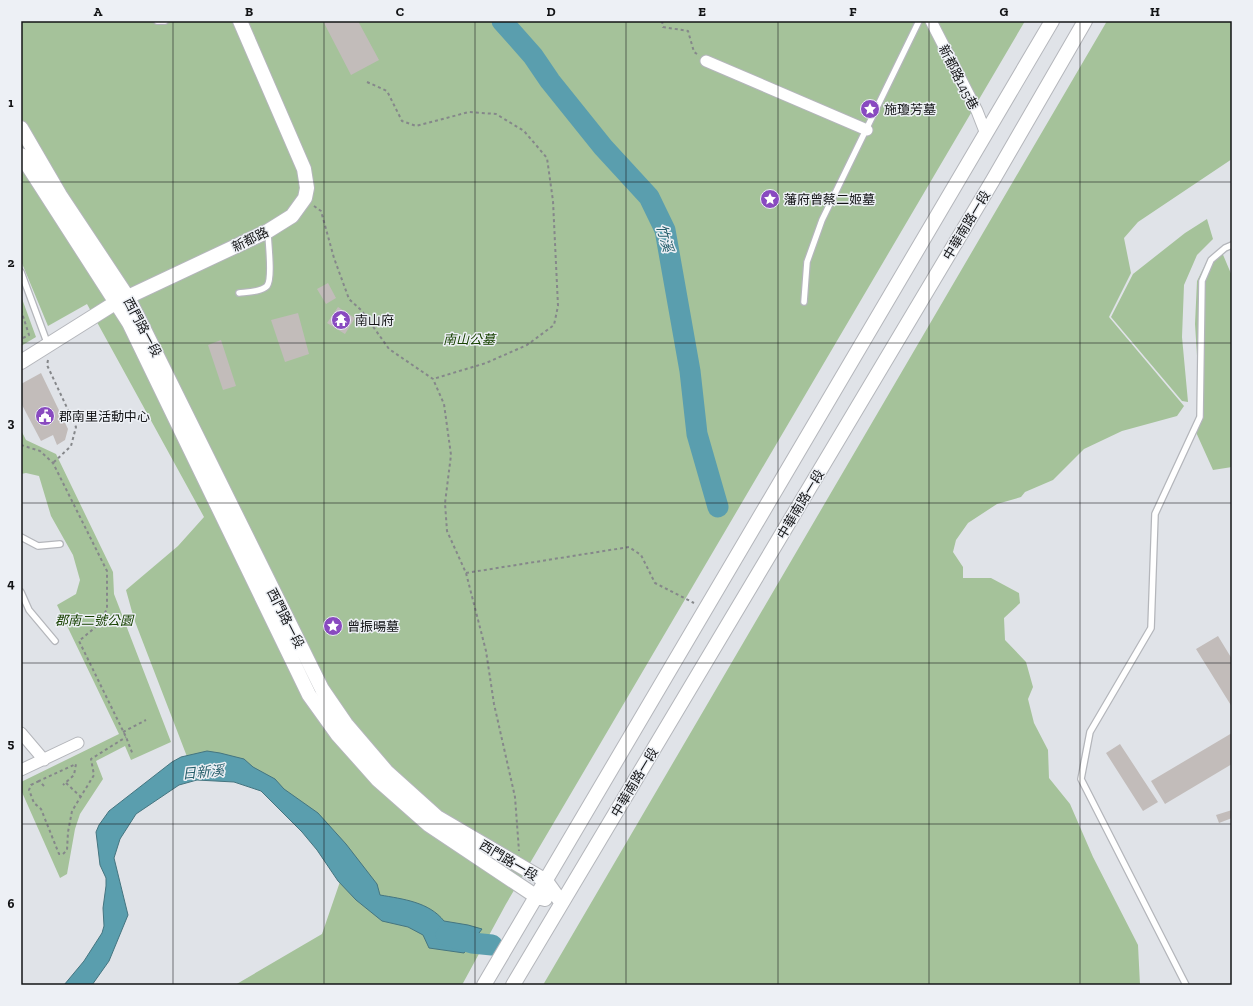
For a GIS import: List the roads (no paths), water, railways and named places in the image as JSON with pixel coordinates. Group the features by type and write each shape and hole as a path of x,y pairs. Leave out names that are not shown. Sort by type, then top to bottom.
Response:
{"street":[{"name":"新都路","path":"21,362 121,299 268,231 292,216 305,198 307,188 304,169 240,21"},
{"name":"新都路145巷","path":"931,21 977,111 986,134"},
{"name":"中華南路一段","path":"484,985 1052,21"},
{"name":"中華南路一段","path":"512,985 993,180 1085,21"},
{"path":"706,61 867,130"},
{"name":"西門路一段","path":"21,128 121,299 164,367 322,689 346,724 387,772 437,817 546,881 562,902"},
{"name":"西門路一段","path":"21,155 121,299 129,323 309,695 337,734 373,775 429,825 536,897 562,902"},
{"path":"21,733 44,760"},
{"path":"21,770 78,743"}],"lane":[{"path":"157,21 165,21"},
{"path":"804,302 807,262 822,220 920,21"},
{"path":"239,293 260,290 267,286 270,278 268,231"},
{"path":"1186,985 1081,779 1090,732 1151,628 1154,514 1200,417 1202,281 1211,260 1225,248 1232,245"},
{"path":"21,272 48,345"},
{"path":"21,537 38,546 60,544"},
{"path":"21,592 29,610 55,641"}],"water":[{"path":"207,751 244,759 253,767 275,779 284,789 318,813 346,844 377,884 380,895 423,905 431,909 444,921 482,929 464,953 429,948 423,935 408,927 382,921 356,900 338,881 317,850 302,832 261,791 234,782 197,780 179,785 136,814 120,839 114,858 128,915 109,961 92,985 64,985 84,961 102,933 104,926 103,908 106,878 100,865 96,832 99,825 109,811 172,762 181,757"}],"waterway":[{"name":"竹溪","path":"502,21 533,56 550,81 603,147 649,197 665,230 690,371 697,434 718,507"},
{"name":"日新溪","path":"446,935 472,943 492,945"}],"place":[{"name":"施瓊芳墓","path":"870,109"},
{"name":"藩府曾蔡二姬墓","path":"770,199"},
{"name":"南山府","path":"341,320"},
{"name":"郡南里活動中心","path":"45,416"},
{"name":"曾振暘墓","path":"333,626"}],"park label":[{"name":"南山公墓","path":"469,339"},
{"name":"郡南二號公園","path":"94,620"}]}
